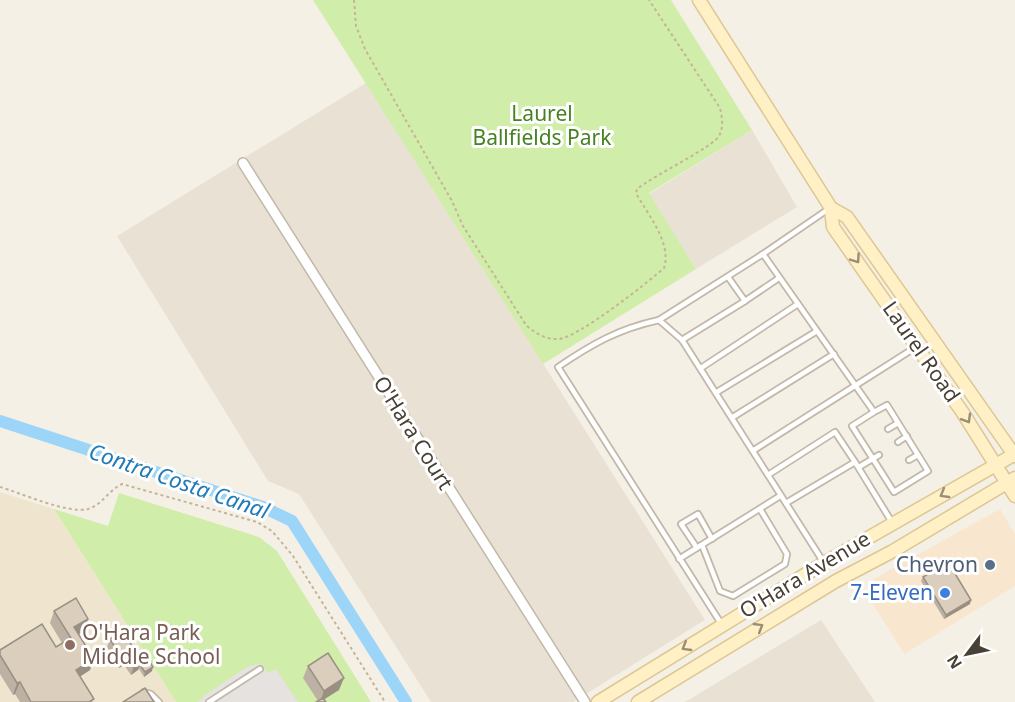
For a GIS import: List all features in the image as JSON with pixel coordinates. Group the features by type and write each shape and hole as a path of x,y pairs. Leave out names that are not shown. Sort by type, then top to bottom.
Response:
{"main road":[{"name":"Laurel Road","path":"699,0 831,208 834,227 917,346 995,465 1011,481 1015,496"},
{"name":"Laurel Road","path":"831,208 847,217 1015,455"},
{"name":"O'Hara Avenue","path":"598,702 824,562 1015,455"},
{"name":"O'Hara Avenue","path":"638,702 836,581 893,551 1011,481"}],"street":[{"name":"O'Hara Court","path":"243,163 585,702"}],"lane":[{"path":"722,625 558,367 600,339 628,326 659,320 831,208"},
{"path":"760,256 763,254 874,412"},
{"path":"728,276 745,301"},
{"path":"682,340 779,278"},
{"path":"701,368 798,304"},
{"path":"659,320 682,340 824,562"},
{"path":"717,392 817,331"},
{"path":"754,450 917,346"},
{"path":"733,417 834,354"},
{"path":"887,405 928,471 894,492 852,426 874,412 887,405"},
{"path":"888,429 898,423"},
{"path":"768,475 835,432 893,524"},
{"path":"898,442 907,436"},
{"path":"863,445 870,440"},
{"path":"859,467 879,455"},
{"path":"909,460 918,455"},
{"path":"786,503 855,462"},
{"path":"884,477 890,472"},
{"path":"679,559 780,496"},
{"path":"712,539 698,514 681,524 700,546 720,591 733,596 785,564 787,554 760,509"},
{"path":"209,702 260,669"},
{"path":"134,696 142,691 151,694 159,702"}],"path":[{"path":"354,0 356,26 365,49 453,201 464,226 526,325 536,333 558,339 579,331 664,268 667,258 665,245 636,193 637,189 659,172 708,146 719,136 723,121 720,108 649,0"},
{"path":"0,487 72,509 88,509 122,484 257,522 272,531 293,556 386,702"}],"shaded area":[{"path":"366,83 705,620 573,702 431,702 299,494 268,481 117,236"},
{"path":"752,130 797,207 696,269 649,194"},
{"name":"O'Hara Park Middle School","path":"0,492 54,509 176,702 0,702"},
{"path":"1000,509 1015,534 1015,586 904,654 869,598 874,579"},
{"path":"821,620 875,702 684,702 690,699"},
{"path":"261,663 268,673 276,669 298,702 198,702 247,667"}],"green space":[{"name":"Laurel Ballfields Park","path":"313,0 671,0 752,130 649,193 696,269 543,364"},
{"path":"119,493 259,537 277,551 371,702 176,702 54,509 108,526"}],"building":[{"name":"7-Eleven","path":"948,562 971,600 946,615 923,577"},
{"path":"76,598 88,619 74,627 94,659 76,670 94,699 89,702 31,702 20,682 17,683 0,655 0,650 42,624 56,647 71,638 54,611"},
{"path":"126,631 141,662 134,666 127,656 122,659 110,639"},
{"path":"328,653 344,678 324,691 308,666"},
{"path":"147,657 153,667 145,672 140,665 141,661"},
{"path":"145,688 154,702 123,702"}],"waterway":[{"name":"Contra Costa Canal","path":"0,421 263,507 292,521 406,702"}],"place":[{"name":"Chevron","path":"990,565"},
{"name":"7-Eleven","path":"945,593"},
{"name":"O'Hara Park Middle School","path":"70,645"}]}
